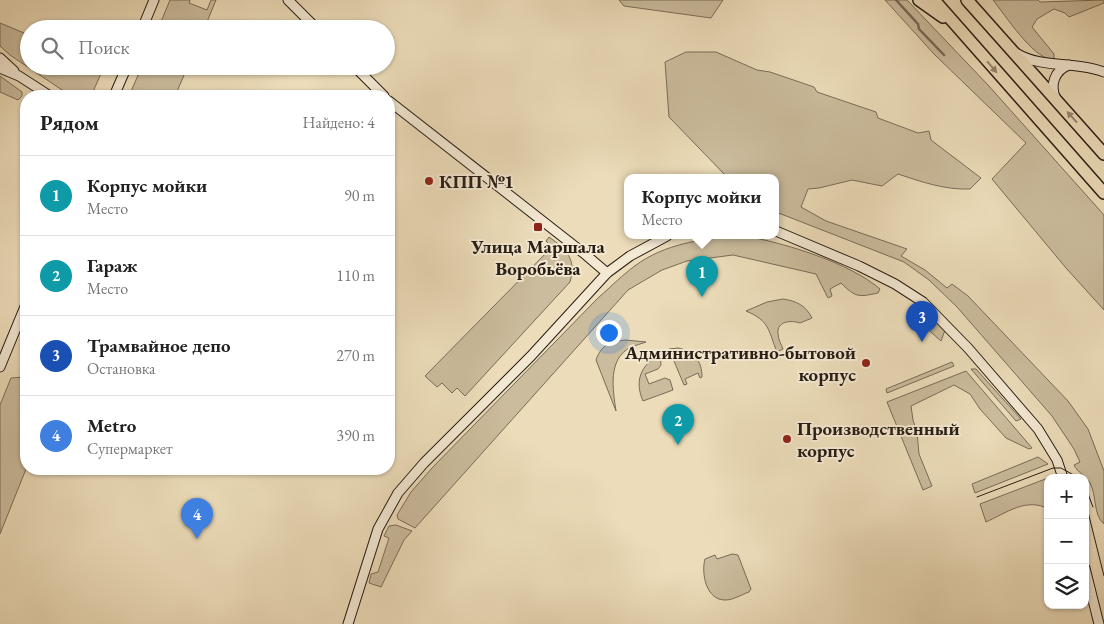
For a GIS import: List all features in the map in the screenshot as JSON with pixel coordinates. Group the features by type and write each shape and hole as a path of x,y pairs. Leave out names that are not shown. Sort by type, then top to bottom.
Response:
{"highway":[{"path":"919,0 960,30"},
{"path":"934,0 1104,193"},
{"path":"967,0 1104,154"}],"street":[{"path":"146,20 154,0"},
{"path":"288,0 308,20"},
{"path":"1012,50 1022,57 1032,60 1090,67 1104,72"},
{"path":"0,58 19,76"},
{"path":"1057,101 1052,90 1055,77 1059,71 1071,65"},
{"path":"0,68 19,76 41,90"},
{"path":"116,90 122,75"},
{"path":"363,75 378,90"},
{"path":"395,106 607,273"},
{"path":"779,232 836,255 896,284 928,307 968,348 1038,429 1057,460 1062,474"},
{"path":"348,624 378,529 398,494 424,463 531,356 607,273 630,256 661,239"},
{"path":"0,367 20,319"},
{"path":"1089,584 1099,624"}],"shaded area":[{"path":"170,0 190,0 189,3 207,10 211,0 216,0 208,20 162,20"},
{"path":"619,0 723,0 711,18 624,6"},
{"path":"885,0 907,0 988,85 1104,215 1104,310 1066,268 992,179 1026,143 934,54"},
{"path":"993,0 1038,0 1040,2 1104,0 1104,3 1069,17 1065,13 1054,9 1037,19 1032,27 1054,54 1054,59 1052,60 1044,57 1028,43"},
{"path":"0,23 20,31 20,62 10,55 0,46"},
{"path":"686,52 716,52 757,70 770,72 814,87 817,92 876,112 878,118 918,133 929,131 931,140 981,178 970,189 943,187 898,174 882,186 852,180 808,189 801,207 826,221 907,249 901,256 925,270 947,288 952,284 968,296 1068,401 1088,429 1104,471 1104,524 1098,516 1094,494 1089,482 1089,474 1082,474 1077,470 1074,465 1080,462 1074,449 1052,416 957,307 929,280 904,262 779,213 779,174 724,174 669,117 665,62"},
{"path":"40,75 100,75 94,90 62,90"},
{"path":"138,75 184,75 178,90 132,90"},
{"path":"0,76 20,91 20,98 18,100 0,92"},
{"path":"549,237 569,255 572,267 570,282 465,396 457,388 452,393 442,383 437,387 425,376 552,247 546,241"},
{"path":"707,239 758,239 816,255 852,271 880,289 878,293 858,295 841,283 830,289 832,296 828,298 816,274 733,255 687,261 662,270 628,290 415,528 398,519 397,515 411,492 432,468 598,298 640,262 658,252 682,244"},
{"path":"783,299 801,305 812,318 800,323 785,322 782,324 778,329 778,335 783,349 777,352 770,332 764,323 746,311 767,302"},
{"path":"917,306 945,330 941,341 915,318 913,315"},
{"path":"616,341 646,342 631,347 623,352 618,359 613,376 616,411 596,360 607,345"},
{"path":"678,348 693,354 701,366 702,377 700,378 698,373 685,379 687,384 684,385 669,349"},
{"path":"660,353 661,365 658,369 645,374 649,384 665,378 670,380 673,390 643,401 639,386 641,374 648,363"},
{"path":"952,362 954,366 887,393 886,389"},
{"path":"971,369 976,369 1021,419 1016,421"},
{"path":"966,371 1032,448 1029,449 1006,438 980,409 970,394 954,385 911,406 917,432 919,454 932,486 923,490 887,402"},
{"path":"20,377 20,475 24,475 0,534 0,405 11,378"},
{"path":"1038,457 1048,464 975,493 972,484"},
{"path":"1044,480 1044,508 1024,505 986,522 980,504"},
{"path":"396,525 412,531 404,540 381,587 369,583 371,574 378,572 389,538 384,536 389,526"},
{"path":"732,554 738,555 751,589 749,592 732,599 719,599 714,596 706,585 705,559 715,555 717,559"}],"waterway":[{"path":"896,0 918,24 919,29 944,55"}],"tram line":[{"path":"977,497 1053,468 1061,468 1072,474"},
{"path":"1089,496 1093,507"},
{"path":"1089,516 1104,576"}],"place":[{"name":"КПП №1","path":"429,181"},
{"name":"Улица Маршала Воробьёва","path":"538,227"},
{"name":"Корпус мойки","path":"702,297"},
{"name":"Трамвайное депо","path":"922,342"},
{"name":"Административно-бытовой корпус","path":"866,363"},
{"name":"Производственный корпус","path":"787,439"},
{"name":"Гараж","path":"678,445"},
{"name":"Metro","path":"197,539"}]}
